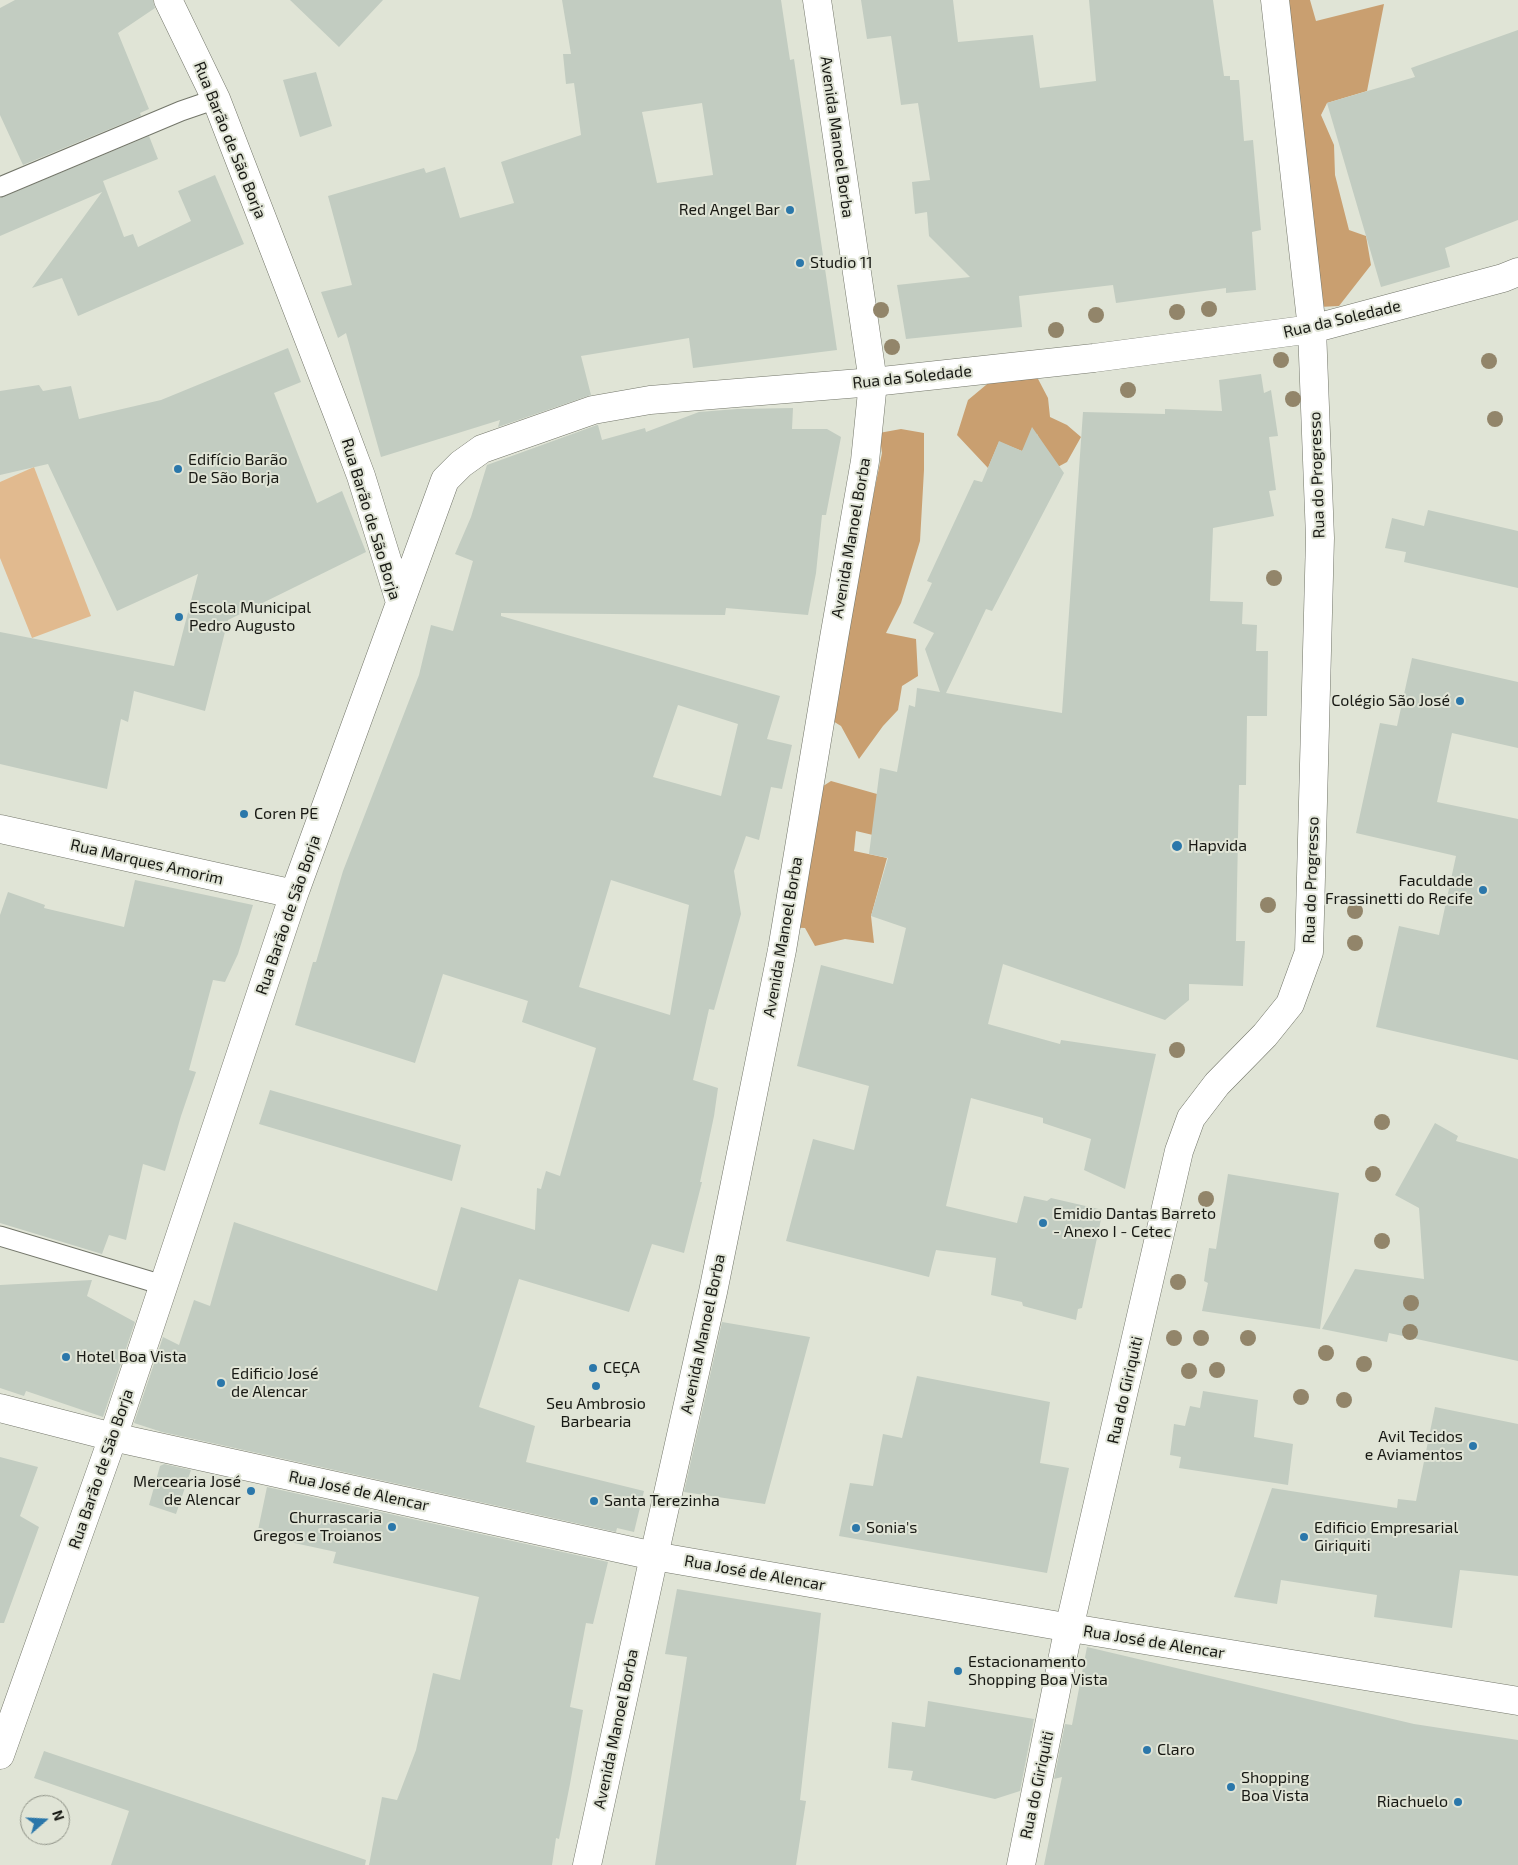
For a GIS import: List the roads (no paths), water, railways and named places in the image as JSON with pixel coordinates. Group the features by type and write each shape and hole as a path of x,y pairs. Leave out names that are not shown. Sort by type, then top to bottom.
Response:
{"street":[{"name":"Rua Barão de São Borja","path":"0,1755 113,1437 294,894 400,602 361,476 216,99 168,0"},
{"name":"Avenida Manoel Borba","path":"587,1865 713,1292 782,950 865,461 874,382 817,0"},
{"name":"Rua do Progresso","path":"1275,0 1312,329 1320,538 1308,952"},
{"name":"Rua da Soledade","path":"400,602 445,480 461,464 482,449 593,410 650,400 874,382 1094,358 1312,329 1503,278 1518,272"},
{"name":"Rua Marques Amorim","path":"0,829 294,894"},
{"name":"Rua do Giriquiti","path":"1021,1865 1042,1788 1066,1646 1179,1151 1191,1118 1217,1084 1265,1035 1290,1004 1308,952"},
{"name":"Rua José de Alencar","path":"0,1408 113,1437 654,1556 1071,1628 1518,1701"}],"lane":[{"path":"0,187 181,111 216,99"},
{"path":"0,1236 163,1285"}],"place":[{"name":"Red Angel Bar","path":"790,210"},
{"name":"Studio 11","path":"800,263"},
{"name":"Edifício Barão De São Borja","path":"178,469"},
{"name":"Escola Municipal Pedro Augusto","path":"179,617"},
{"name":"Colégio São José","path":"1460,701"},
{"name":"Coren PE","path":"244,814"},
{"name":"Hapvida","path":"1177,846"},
{"name":"Faculdade Frassinetti do Recife","path":"1483,890"},
{"name":"Emidio Dantas Barreto - Anexo I - Cetec","path":"1043,1223"},
{"name":"Hotel Boa Vista","path":"66,1357"},
{"name":"CEÇA","path":"593,1368"},
{"name":"Edificio José de Alencar","path":"221,1383"},
{"name":"Seu Ambrosio Barbearia","path":"596,1386"},
{"name":"Avil Tecidos e Aviamentos","path":"1473,1446"},
{"name":"Mercearia José de Alencar","path":"251,1491"},
{"name":"Santa Terezinha","path":"594,1501"},
{"name":"Churrascaria Gregos e Troianos","path":"392,1527"},
{"name":"Sonia's","path":"856,1528"},
{"name":"Edificio Empresarial Giriquiti","path":"1304,1537"},
{"name":"Estacionamento Shopping Boa Vista","path":"958,1671"},
{"name":"Claro","path":"1147,1750"},
{"name":"Shopping Boa Vista","path":"1231,1787"},
{"name":"Riachuelo","path":"1458,1802"}]}
